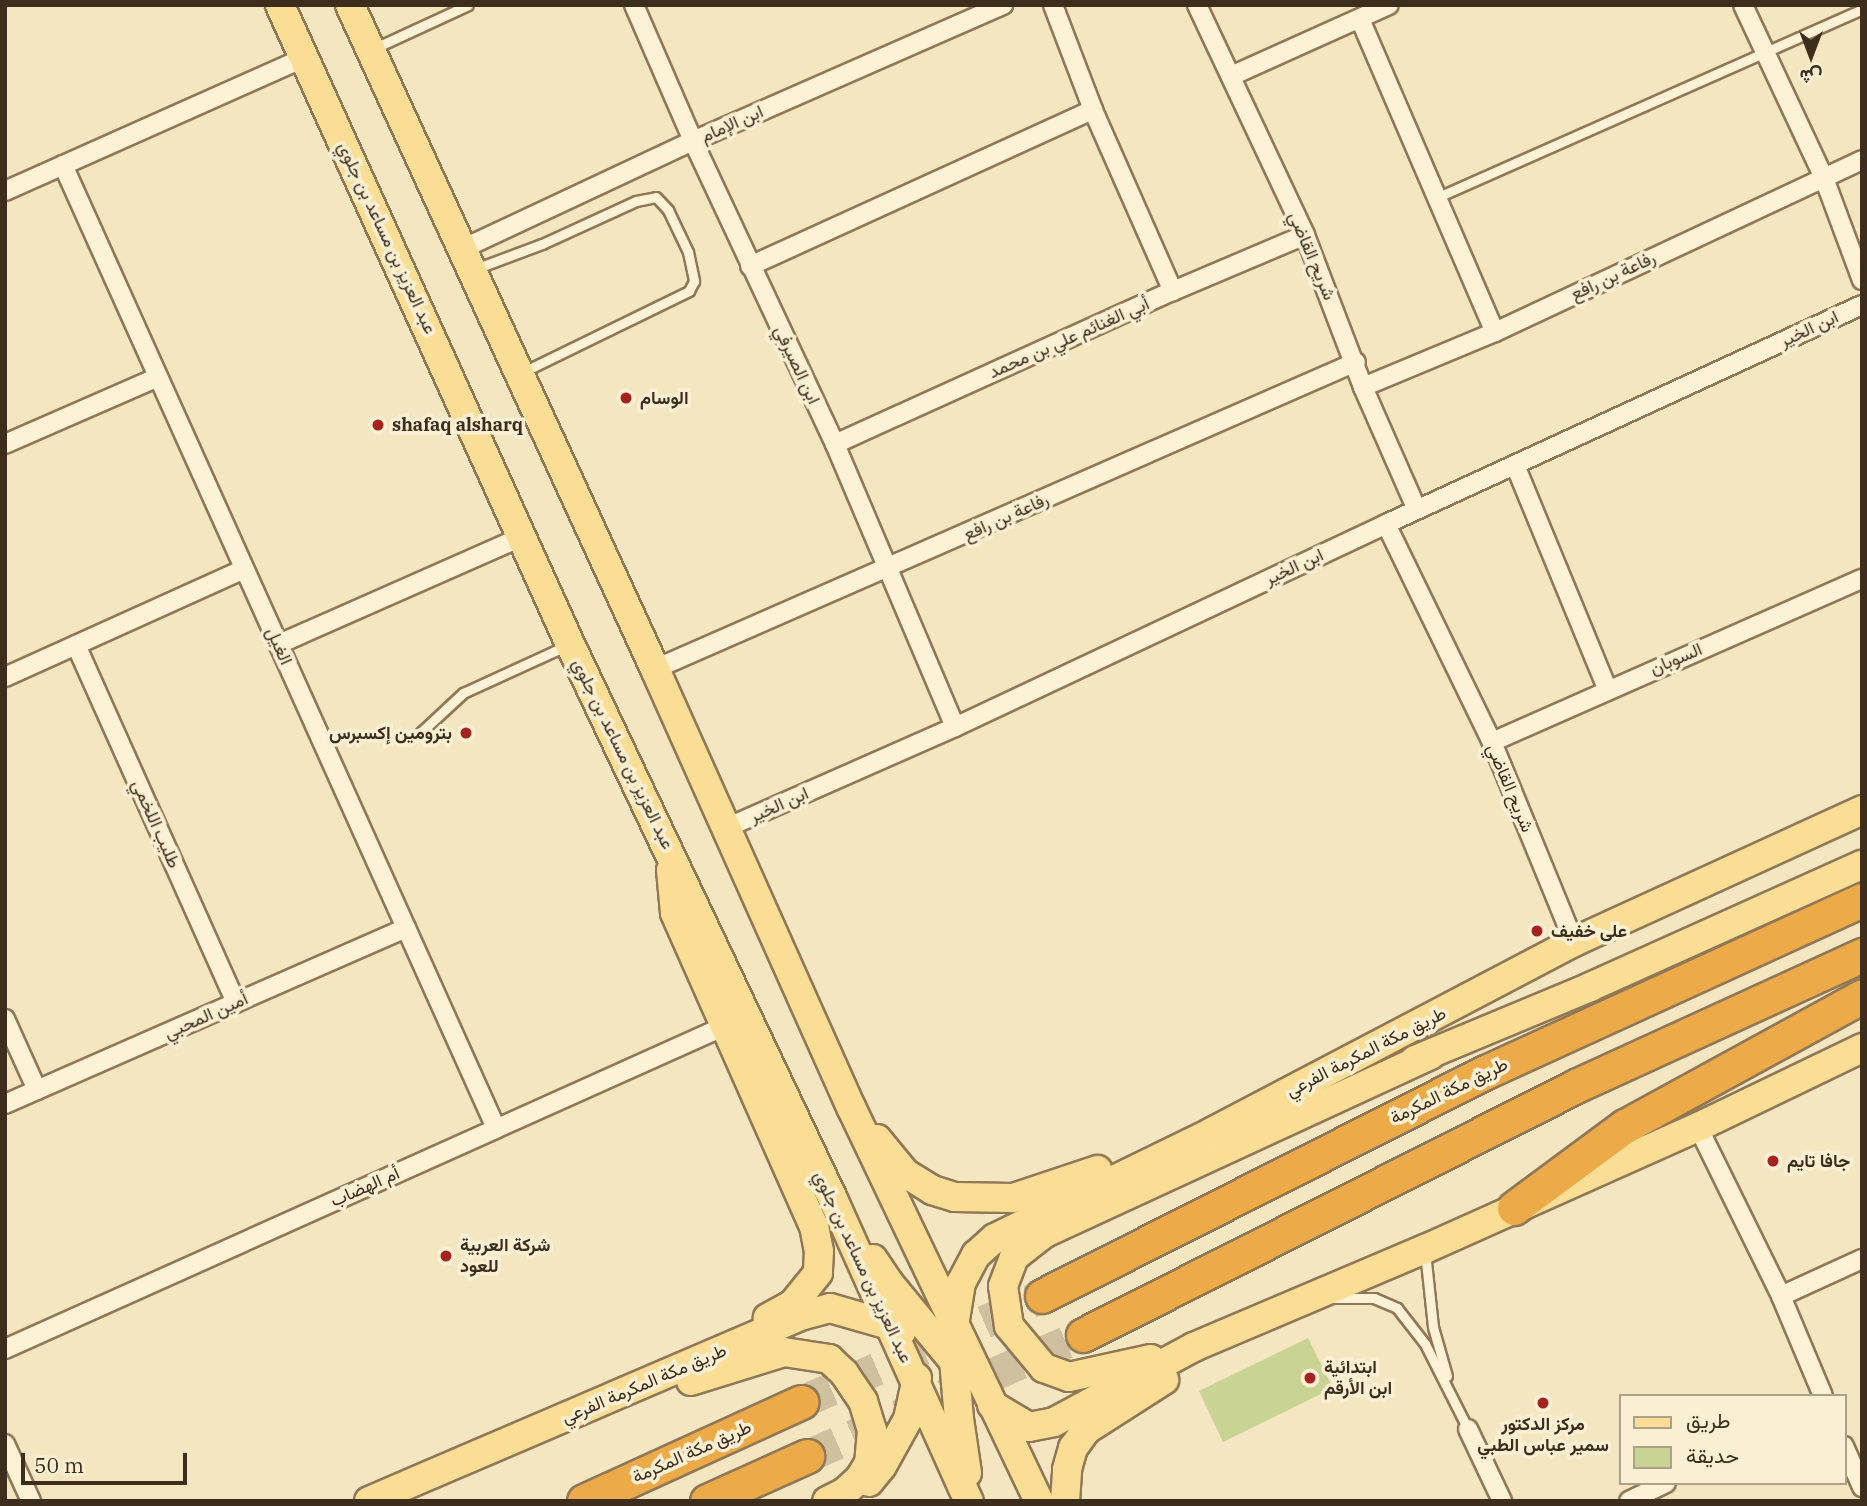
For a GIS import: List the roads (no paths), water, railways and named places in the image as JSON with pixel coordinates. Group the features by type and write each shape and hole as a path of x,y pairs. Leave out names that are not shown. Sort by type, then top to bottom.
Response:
{"highway":[{"name":"طريق مكة المكرمة","path":"1042,1296 1486,1072 1862,900"},
{"path":"1083,1335 1576,1086 1862,955"},
{"path":"1514,1209 1625,1126 1862,996"},
{"name":"طريق مكة المكرمة","path":"584,1501 801,1402"},
{"path":"707,1501 807,1456"}],"main road":[{"name":"عبد العزيز بن مساعد بن جلوي","path":"280,5 524,536 570,644 669,848 833,1199 970,1501"},
{"path":"350,5 655,669 851,1107 1039,1501"},
{"name":"طريق مكة المكرمة الفرعي","path":"970,1501 954,1361 954,1326 961,1283 975,1255 995,1238 1212,1132 1574,942 1862,810"},
{"path":"561,1419 793,1304 818,1273 820,1251 814,1226 675,913 669,848"},
{"path":"1194,1347 1069,1377 1044,1368 1009,1326 1003,1286 1014,1257 1043,1234 1431,1055 1862,865"},
{"name":"طريق مكة المكرمة الفرعي","path":"369,1501 804,1315 830,1308 921,1333 954,1361 994,1408 1029,1427 1054,1422 1194,1347 1309,1300 1698,1127 1862,1048"},
{"path":"1275,1099 1431,1055"},
{"path":"851,1107 905,1173 932,1190 955,1197 980,1200 1013,1198 1043,1190 1123,1160 1212,1132"},
{"name":"طريق مكة المكرمة الفرعي","path":"833,1199 957,1393 986,1431 1021,1501"},
{"path":"854,1501 882,1466 908,1419 916,1383 921,1333 911,1236"},
{"path":"1065,1501 1067,1469 1073,1448 1086,1430 1160,1384 1194,1347"},
{"path":"561,1419 784,1352 829,1359 844,1373 863,1401 872,1430 869,1463 860,1478 845,1492 827,1501"}],"street":[{"name":"ابن الإمام","path":"467,259 693,141 1003,5"},
{"path":"1054,5 1093,110 1173,291"},
{"name":"شريح القاضي","path":"1197,5 1305,235 1356,362 1363,387 1417,510"},
{"path":"1231,76 1388,5"},
{"path":"1744,5 1824,178 1862,280"},
{"name":"ابن الصيرفي","path":"640,8 693,141 835,444 886,570 955,727"},
{"path":"1360,19 1495,332"},
{"path":"5,191 304,58"},
{"path":"750,266 1093,110"},
{"name":"رفاعة بن رافع","path":"1363,387 1495,332 1862,160"},
{"name":"الغيل","path":"63,165 496,1128"},
{"name":"أبي الغنائم علي بن محمد","path":"835,444 1173,291 1305,235"},
{"name":"ابن الخير","path":"726,828 955,727 1386,523 1862,305"},
{"name":"رفاعة بن رافع","path":"655,669 1356,362"},
{"path":"5,444 158,377"},
{"path":"1515,465 1607,688"},
{"name":"شريح القاضي","path":"1386,523 1492,742 1574,942"},
{"path":"279,644 524,536"},
{"path":"5,677 244,569"},
{"name":"السوبان","path":"1492,742 1607,688 1862,579"},
{"name":"طليب اللخمي","path":"76,645 236,1003"},
{"name":"أمين المحبي","path":"5,1104 406,928"},
{"path":"5,1019 37,1090"},
{"name":"أم الهضاب","path":"5,1349 725,1026"},
{"path":"1698,1127 1781,1296 1822,1394"},
{"path":"1781,1296 1862,1259"},
{"path":"1468,1429 1502,1501"},
{"path":"5,1444 31,1501"},
{"path":"1846,1451 1862,1487"},
{"path":"1629,1501 1662,1485"}],"lane":[{"path":"370,50 464,6"},
{"path":"1438,197 1766,54 1862,9"},
{"path":"467,259 542,244 636,201 656,197 668,210 688,252 694,281 689,291 520,373"},
{"path":"420,733 463,693 570,644"},
{"path":"1425,1249 1433,1327 1443,1367 1468,1429"},
{"path":"1309,1300 1374,1298 1397,1308 1425,1344 1468,1429"}],"tunnel":[{"path":"801,1402 1042,1296"},
{"path":"807,1456 1083,1335"}],"place":[{"name":"الوسام","path":"626,398"},
{"name":"shafaq alsharq","path":"378,425"},
{"name":"بترومين إكسبرس","path":"466,733"},
{"name":"على خفيف","path":"1537,931"},
{"name":"جافا تايم","path":"1773,1161"},
{"name":"شركة العربية للعود","path":"446,1256"},
{"name":"ابتدائية ابن الأرقم","path":"1310,1378"},
{"name":"مركز الدكتور سمير عباس الطبي","path":"1543,1403"}]}
